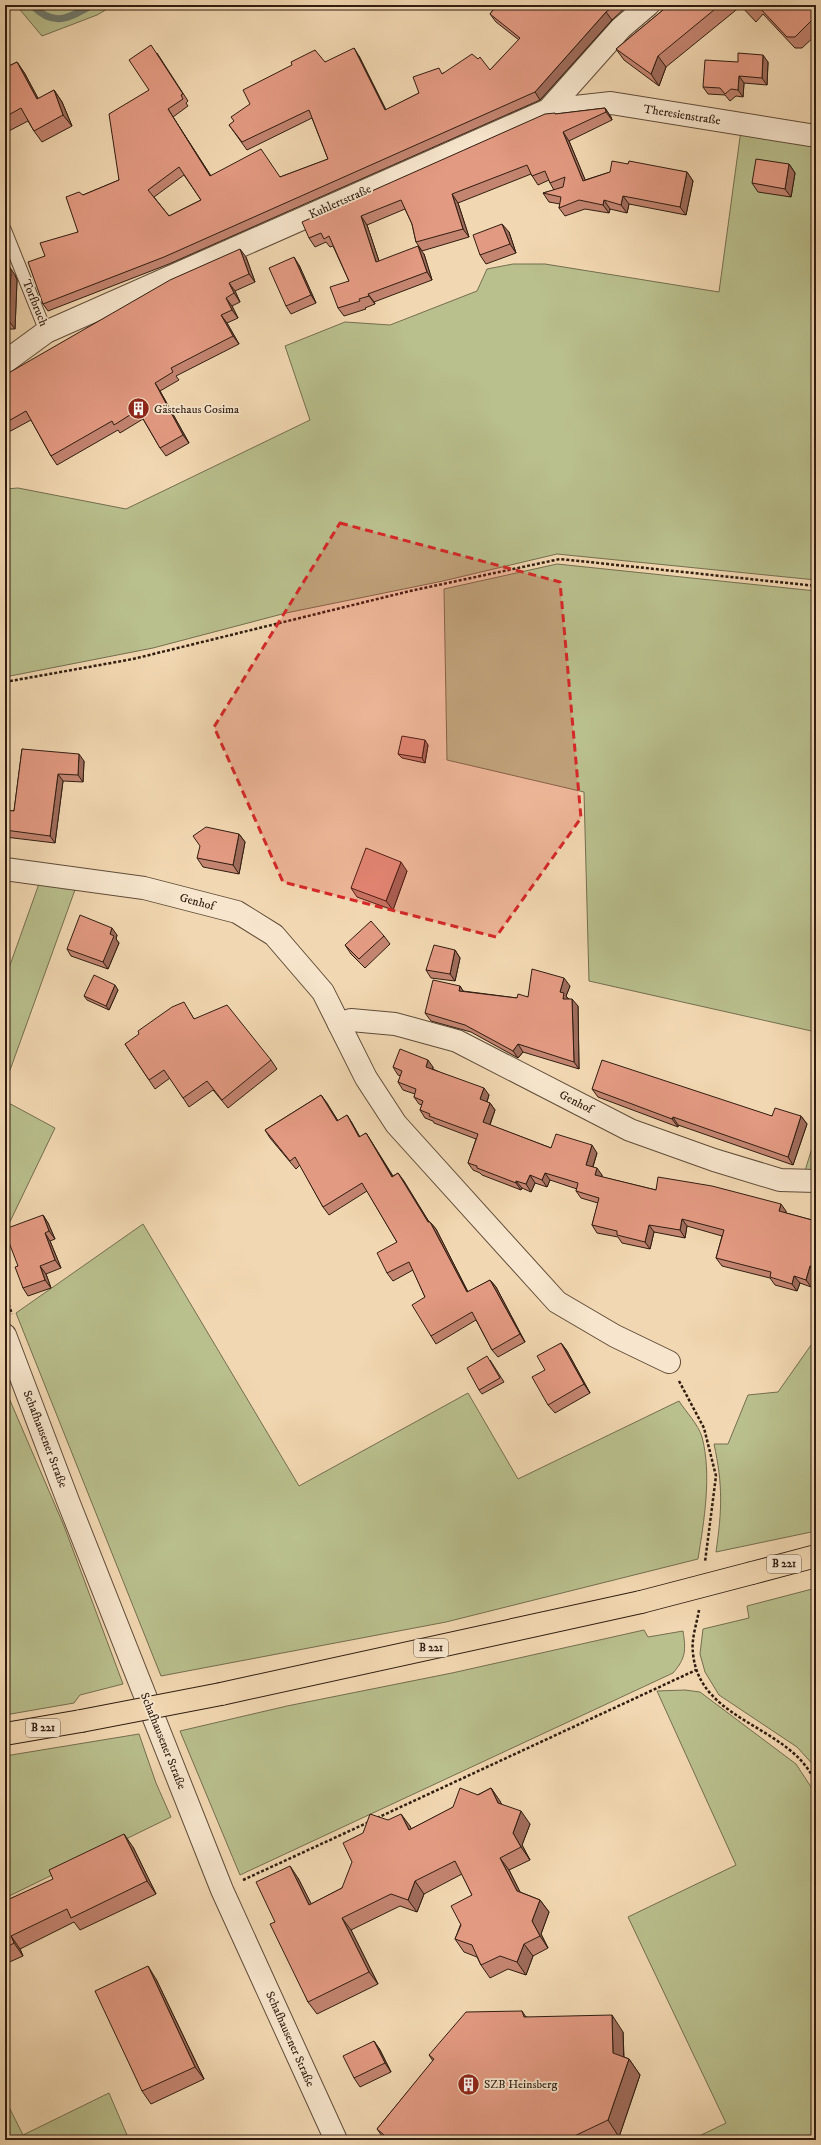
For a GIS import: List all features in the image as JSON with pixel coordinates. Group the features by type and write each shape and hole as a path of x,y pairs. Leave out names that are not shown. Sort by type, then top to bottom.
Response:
{"main road":[{"name":"B 221","path":"5,1734 222,1694 641,1602 816,1556"}],"street":[{"name":"Kuhlertstraße","path":"5,362 46,332 548,110 621,28 648,5"},
{"name":"Theresienstraße","path":"548,110 611,103 816,136"},
{"name":"Genhof","path":"5,869 144,888 237,912 274,935 322,992 366,1078 396,1124 557,1302 615,1336 669,1362"},
{"name":"Genhof","path":"339,1024 351,1020 395,1024 457,1041 630,1130 714,1160 780,1180 816,1181"},
{"name":"Schafhausener Straße","path":"5,1335 68,1501 222,1890 336,2140"}],"lane":[{"name":"Torfbruch","path":"5,230 46,332"}],"path":[{"path":"5,682 132,659 410,591 560,559 816,586"},
{"path":"222,1890 696,1670"}],"highlighted area":[{"path":"340,523 560,582 581,818 496,937 283,882 214,727"}],"green space":[{"path":"16,5 114,5 97,15 42,36"},
{"path":"741,130 816,141 816,580 557,554 443,581 286,613 153,648 5,677 5,489 18,488 126,509 310,420 285,346 345,322 390,325 477,291 487,269 513,264 545,264 719,292"},
{"path":"557,564 816,591 816,1032 589,981 584,792 447,760 444,589"},
{"path":"40,881 76,887 5,1084 5,979"},
{"path":"5,1101 55,1128 5,1232"},
{"path":"816,1135 816,1174 804,1174"},
{"path":"143,1224 299,1486 468,1393 518,1479 679,1401 700,1432 705,1452 707,1482 706,1498 698,1559 446,1622 161,1676 16,1313"},
{"path":"816,1338 816,1531 716,1552 721,1498 719,1472 714,1444 728,1444 748,1395 778,1392"},
{"path":"9,1398 64,1526 123,1684 80,1695 74,1703 5,1715 5,1400"},
{"path":"816,1588 816,1768 797,1747 719,1695 705,1672 700,1654 703,1629 749,1618 747,1606"},
{"path":"644,1630 648,1637 683,1631 685,1643 684,1654 673,1673 240,1875 180,1731 287,1706 452,1673"},
{"path":"685,1690 700,1692 796,1764 813,1790 816,1799 816,2140 691,2140 726,2123 628,1917 736,1865 657,1691"},
{"path":"139,1734 156,1783 171,1817 5,1898 5,1756"},
{"path":"109,2093 127,2135 117,2140 5,2140 5,2099 23,2135"}],"building":[{"path":"497,5 615,5 606,12 535,92 164,257 43,304 28,262 45,256 40,243 78,232 66,197 79,192 83,195 119,180 109,114 149,90 129,60 151,45 183,94 181,95 183,99 168,109 210,176 261,149 280,177 328,159 309,110 242,142 229,125 234,121 231,117 250,104 243,90 292,65 291,62 315,50 325,62 354,48 385,110 419,93 413,77 439,68 442,74 472,54 478,59 480,57 490,70 520,38 490,14","holes":["179,167 201,200 169,216 148,190"]},
{"path":"669,5 720,5 658,56 651,74 616,49"},
{"path":"743,5 753,5 748,10"},
{"path":"757,5 816,5 816,16 795,37 787,37"},
{"path":"738,53 763,55 762,78 739,76 738,90 731,89 725,94 720,88 703,87 705,60 738,62"},
{"path":"17,62 37,99 54,90 63,115 34,131 21,108 5,117 5,68"},
{"path":"605,108 606,112 563,132 583,181 610,172 612,161 628,164 629,161 687,172 680,207 623,196 621,205 604,200 603,205 579,200 559,208 561,197 543,193 563,187 565,177 550,183 545,171 532,176 527,165 452,194 463,229 416,242 412,224 401,200 361,216 376,262 418,246 427,272 368,294 369,296 359,299 360,301 338,308 330,287 349,281 329,236 324,239 321,233 309,238 302,222 545,114"},
{"path":"756,159 789,164 785,189 752,183"},
{"path":"502,224 510,244 480,255 473,235"},
{"path":"240,249 249,274 229,283 234,293 226,298 232,310 221,315 233,336 171,368 173,372 155,383 183,435 160,448 138,410 114,425 112,421 51,456 26,411 5,423 5,375 170,280"},
{"path":"294,257 311,295 286,306 269,268"},
{"path":"9,266 11,271 9,321 5,321 5,267"},
{"path":"402,736 425,740 422,758 398,754"},
{"path":"22,749 79,754 78,775 58,774 50,836 5,830 5,810 14,811"},
{"path":"206,827 239,834 233,865 197,858 200,846 193,836"},
{"path":"366,848 401,862 386,901 351,888"},
{"path":"80,915 112,928 110,934 114,936 103,962 67,949"},
{"path":"371,921 384,936 359,959 345,945"},
{"path":"434,945 455,950 450,974 426,970"},
{"path":"532,969 564,978 560,992 564,993 563,999 572,999 574,1062 518,1044 513,1051 465,1025 425,1013 433,980 460,986 459,991 517,998 518,994 528,997"},
{"path":"94,975 115,985 106,1006 84,996"},
{"path":"184,1002 194,1019 227,1005 271,1060 222,1100 207,1081 183,1098 164,1070 149,1080 125,1044 139,1034 138,1031 172,1007"},
{"path":"400,1049 428,1060 426,1067 484,1088 480,1099 490,1103 483,1122 551,1148 556,1134 592,1145 586,1165 597,1168 595,1175 656,1190 658,1177 712,1186 781,1204 779,1211 812,1220 814,1212 816,1213 816,1268 810,1266 806,1280 794,1276 792,1284 770,1277 771,1272 716,1258 724,1230 682,1219 680,1230 649,1225 645,1242 617,1235 617,1231 592,1225 599,1198 576,1191 578,1183 545,1173 542,1180 530,1175 526,1184 516,1181 516,1183 477,1168 477,1166 468,1163 478,1134 429,1116 430,1114 420,1110 423,1101 414,1097 416,1089 398,1082 402,1071 393,1067"},
{"path":"602,1060 772,1116 775,1108 801,1116 788,1157 673,1117 672,1119 592,1089"},
{"path":"321,1095 337,1121 347,1115 359,1137 366,1133 392,1177 398,1173 428,1222 430,1222 467,1292 490,1280 520,1334 492,1350 472,1312 431,1336 412,1305 425,1297 409,1262 387,1273 377,1253 397,1242 362,1183 323,1207 295,1157 290,1161 265,1130"},
{"path":"43,1215 49,1231 45,1233 55,1260 40,1266 45,1280 23,1288 15,1267 18,1266 5,1229"},
{"path":"561,1343 584,1384 548,1405 532,1377 545,1370 537,1356"},
{"path":"487,1356 500,1378 479,1390 467,1368"},
{"path":"460,1788 478,1795 491,1788 498,1803 521,1811 513,1833 521,1847 500,1858 517,1891 540,1900 532,1921 540,1936 524,1944 517,1962 500,1956 481,1965 472,1945 455,1939 461,1925 451,1906 472,1895 455,1861 415,1881 408,1900 391,1894 342,1918 369,1972 308,2002 270,1924 275,1922 256,1882 290,1866 309,1905 342,1888 352,1862 343,1843 363,1833 370,1814 388,1820 401,1814 409,1830 453,1807"},
{"path":"124,1834 147,1881 71,1918 67,1909 11,1936 14,1943 5,1948 5,1901 53,1879 49,1870"},
{"path":"148,1966 195,2067 142,2091 95,1991"},
{"name":"SZB Heinsberg","path":"522,2011 524,2017 612,2015 613,2053 629,2059 608,2120 566,2140 390,2140 377,2129 434,2059 429,2055 466,2012"},
{"path":"374,2041 385,2063 354,2078 343,2056"}],"waterway":[{"path":"32,5 40,12 54,18 68,17 92,5"}],"place":[{"name":"Gästehaus Cosima","path":"138,409"},
{"name":"SZB Heinsberg","path":"469,2084"}]}
